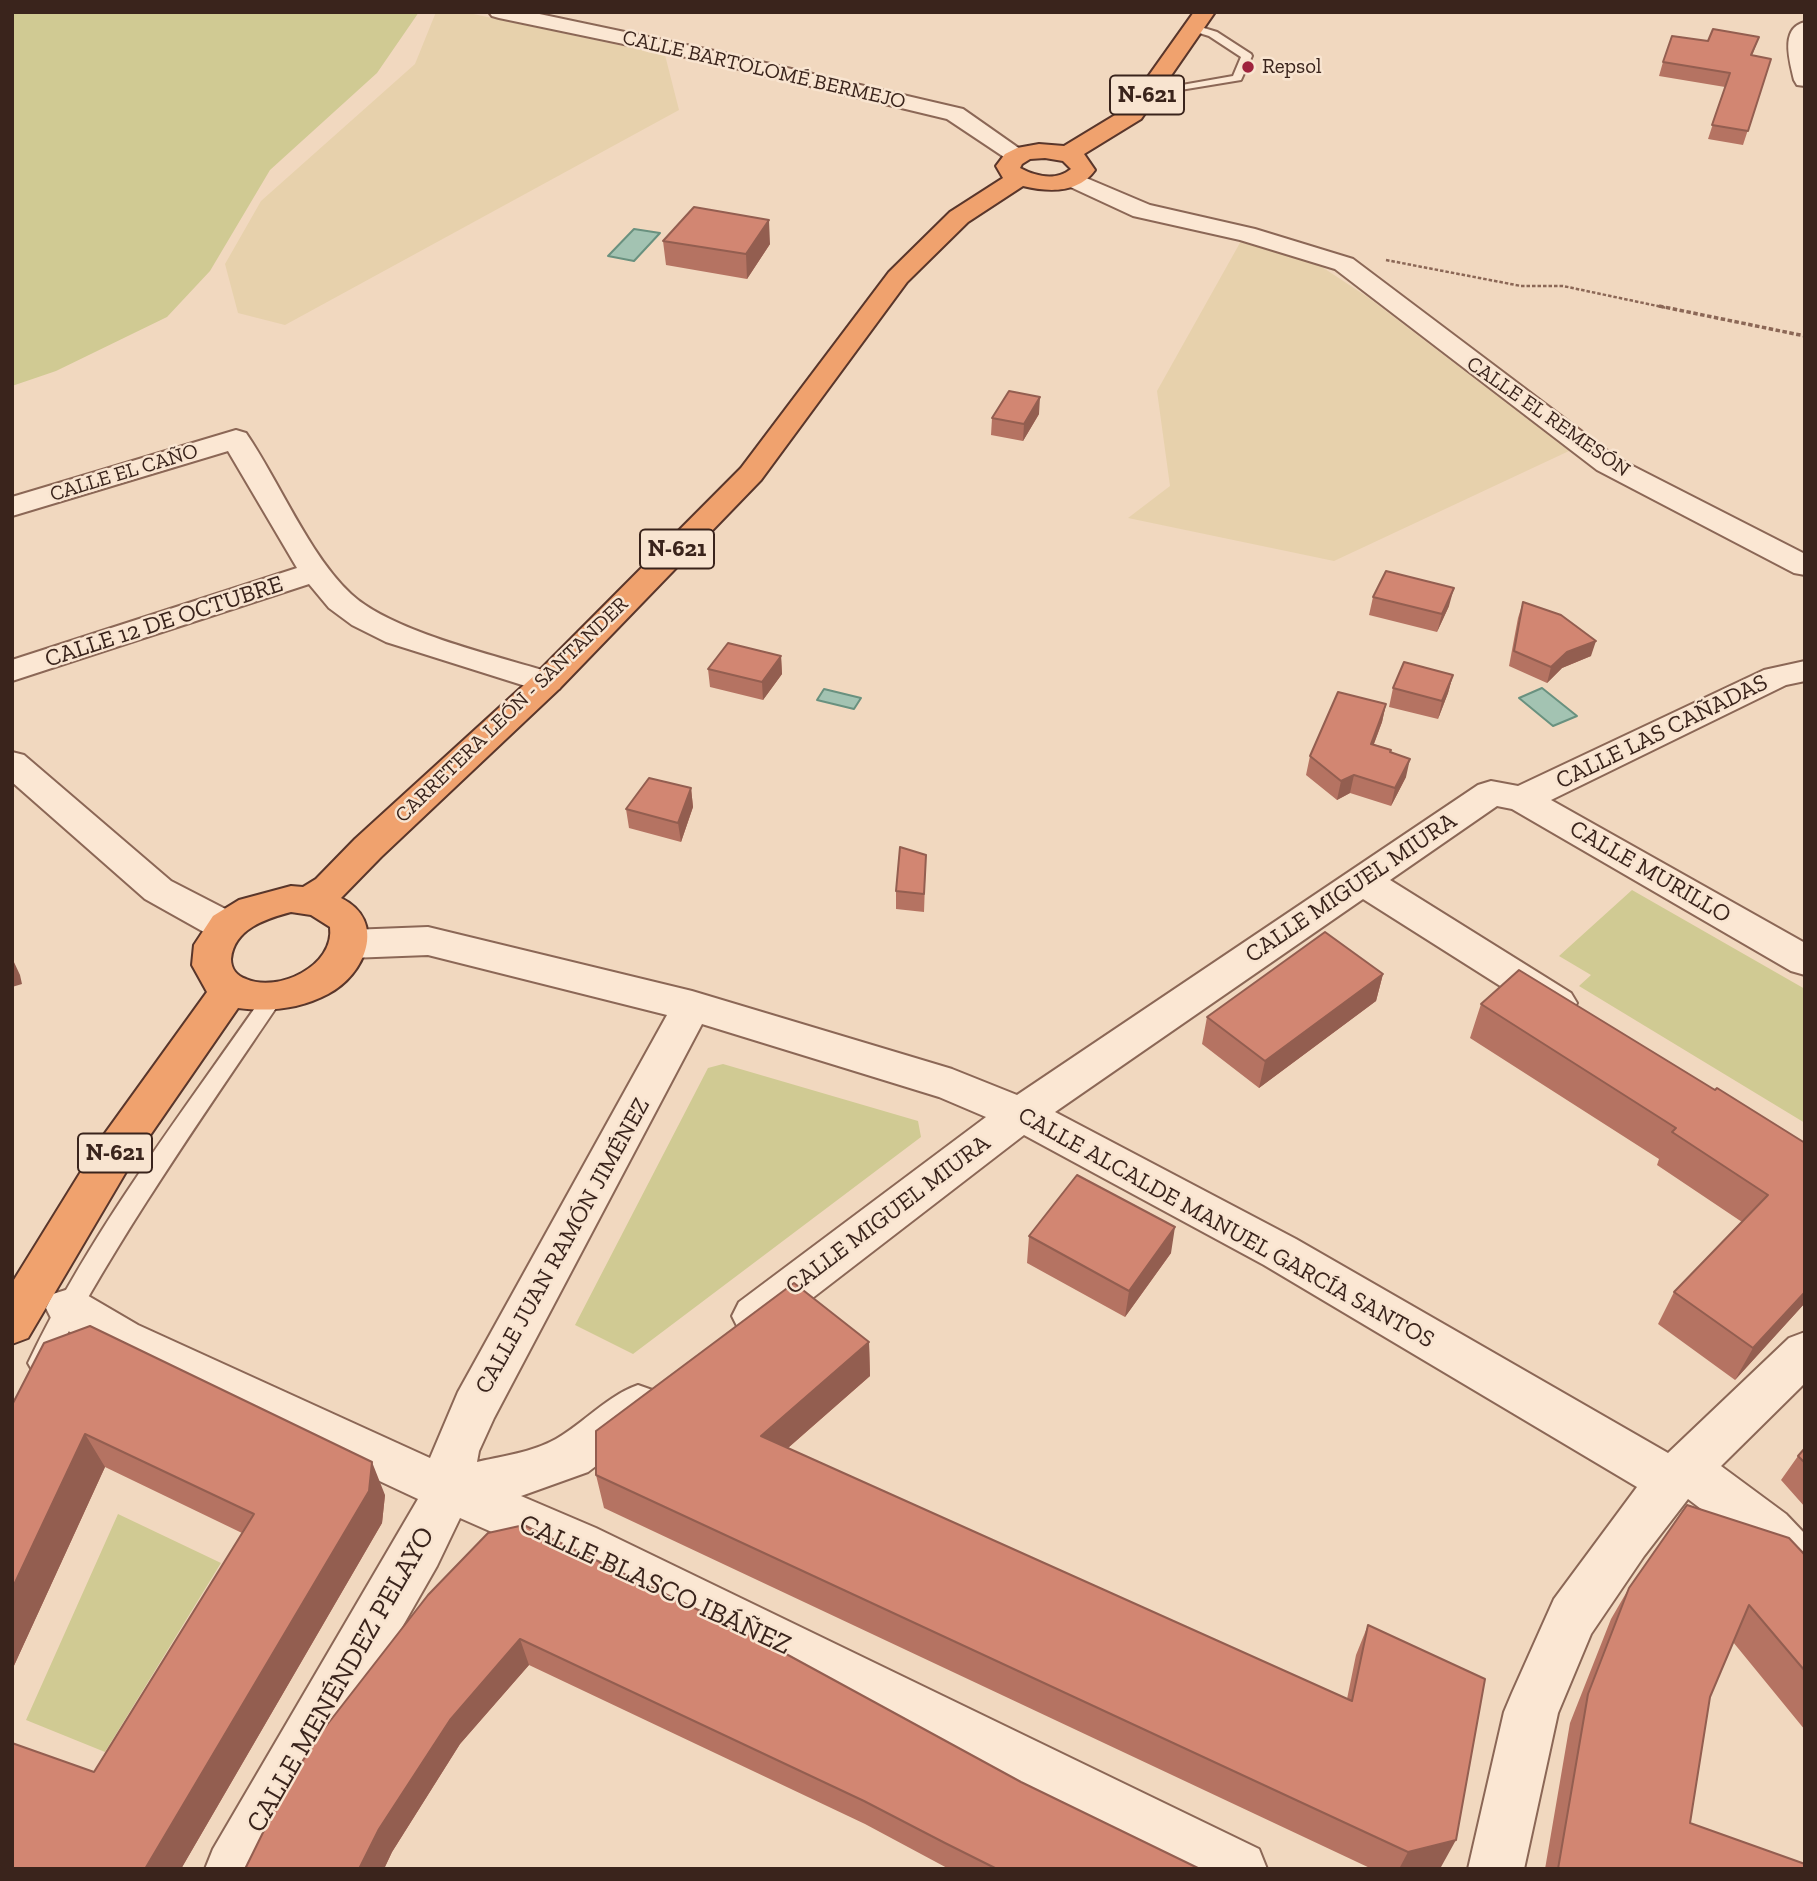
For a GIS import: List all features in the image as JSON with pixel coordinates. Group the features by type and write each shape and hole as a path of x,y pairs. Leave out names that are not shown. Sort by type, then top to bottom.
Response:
{"highway":[{"name":"N-621","path":"1018,167 1039,151 1068,154 1133,114 1200,20"},
{"path":"1018,167 1042,184 1072,179 1079,176 1083,166 1068,154"},
{"name":"CARRETERA LEÓN - SANTANDER","path":"310,900 329,888 368,848 547,682 751,474 898,277 959,217 1018,167"},
{"path":"310,900 328,905 342,916 349,929 349,944 342,961 329,975 310,987 273,998 246,996 230,990 216,979 210,964 211,948 225,926 250,909 270,902 310,900"},
{"name":"N-621","path":"12,1324 118,1147 230,990"}],"street":[{"name":"CALLE BARTOLOMÉ BERMEJO","path":"499,12 710,56 955,114 1018,167"},
{"path":"1805,28 1800,32 1798,45 1805,80"},
{"path":"1072,179 1142,211 1246,234 1344,264"},
{"name":"CALLE EL REMESÓN","path":"1344,264 1607,464 1805,566"},
{"name":"CALLE EL CAÑO","path":"12,507 236,439 315,572"},
{"path":"315,572 340,601 363,618 398,635 547,682"},
{"name":"CALLE 12 DE OCTUBRE","path":"12,671 315,572"},
{"name":"CALLE LAS CAÑADAS","path":"1506,796 1776,677 1805,671"},
{"path":"12,763 158,890 225,926"},
{"name":"CALLE MIGUEL MIURA","path":"724,1340 1021,1114 1361,880 1506,796"},
{"name":"CALLE MURILLO","path":"1506,796 1805,961"},
{"path":"1361,880 1582,1018"},
{"name":"CALLE ALCALDE MANUEL GARCÍA SANTOS","path":"349,944 428,941 692,1006 952,1085 1021,1114 1280,1252 1679,1474 1768,1530 1805,1571"},
{"name":"CALLE JUAN RAMÓN JIMÉNEZ","path":"449,1491 455,1451 475,1407 692,1006"},
{"name":"CALLE BLASCO IBÁÑEZ","path":"69,1308 122,1339 449,1491 578,1545 1239,1869"},
{"path":"1496,1869 1531,1712 1572,1617 1626,1539 1679,1474 1805,1352"},
{"path":"449,1491 518,1475 571,1456 669,1382"},
{"name":"CALLE MENÉNDEZ PELAYO","path":"233,1869 419,1549 449,1491"}],"lane":[{"path":"1148,94 1237,78 1247,56 1213,34 1200,20"},
{"path":"31,1380 69,1308 136,1196 273,998"}],"path":[{"path":"1344,264 1357,258 1375,258 1521,286 1563,286 1805,336"}],"shaded area":[{"path":"12,12 419,12 377,73 270,170 210,271 167,317 56,371 12,386"},
{"path":"436,12 464,12 665,55 679,110 285,325 238,313 225,264 261,201 415,64"},
{"path":"634,229 660,233 634,261 608,256"},
{"path":"1241,241 1319,265 1369,298 1569,451 1334,561 1128,518 1170,486 1157,391"},
{"path":"1542,688 1577,716 1553,726 1519,698"},
{"path":"824,689 861,698 854,709 817,700"},
{"path":"1632,890 1805,989 1805,1123 1579,986 1591,975 1559,956"},
{"path":"723,1064 918,1121 921,1137 633,1354 575,1325 708,1068"},
{"path":"118,1514 221,1563 105,1752 26,1720"}],"building":[{"path":"1713,29 1759,37 1751,55 1771,59 1748,131 1712,125 1730,73 1663,62 1672,36 1708,41"},
{"path":"694,207 769,220 746,254 663,241"},
{"path":"1009,391 1040,397 1024,424 992,418"},
{"path":"1386,571 1454,588 1442,614 1373,597"},
{"path":"1523,602 1561,615 1596,641 1567,652 1551,667 1514,651"},
{"path":"728,643 781,656 762,682 708,669"},
{"path":"1404,662 1453,675 1442,701 1393,688"},
{"path":"1338,692 1386,704 1371,744 1410,759 1395,788 1354,775 1341,781 1310,756"},
{"path":"649,778 691,788 678,823 626,809"},
{"path":"900,847 926,855 924,894 896,891"},
{"path":"1325,932 1383,974 1265,1061 1207,1017"},
{"path":"1519,970 1805,1143 1805,1292 1753,1348 1674,1292 1768,1195 1672,1132 1676,1128 1481,1004"},
{"path":"1077,1175 1175,1227 1129,1291 1029,1236"},
{"path":"794,1283 869,1342 761,1436 1352,1701 1368,1625 1485,1679 1456,1840 1408,1852 596,1475 596,1431"},
{"path":"90,1326 372,1462 369,1491 145,1869 13,1869 12,1743 94,1772 254,1514 85,1434 12,1589 12,1405 44,1343"},
{"path":"1805,1448 1805,1463 1798,1456"},
{"path":"1687,1505 1789,1538 1805,1555 1805,1671 1749,1605 1710,1697 1690,1823 1805,1864 1805,1869 1558,1869 1588,1694 1629,1588"},
{"path":"524,1525 766,1643 1021,1782 1200,1869 997,1869 864,1801 520,1639 450,1720 379,1829 359,1869 245,1869 286,1786 323,1730 428,1595 488,1533"}],"place":[{"name":"Repsol","path":"1248,67"}]}
